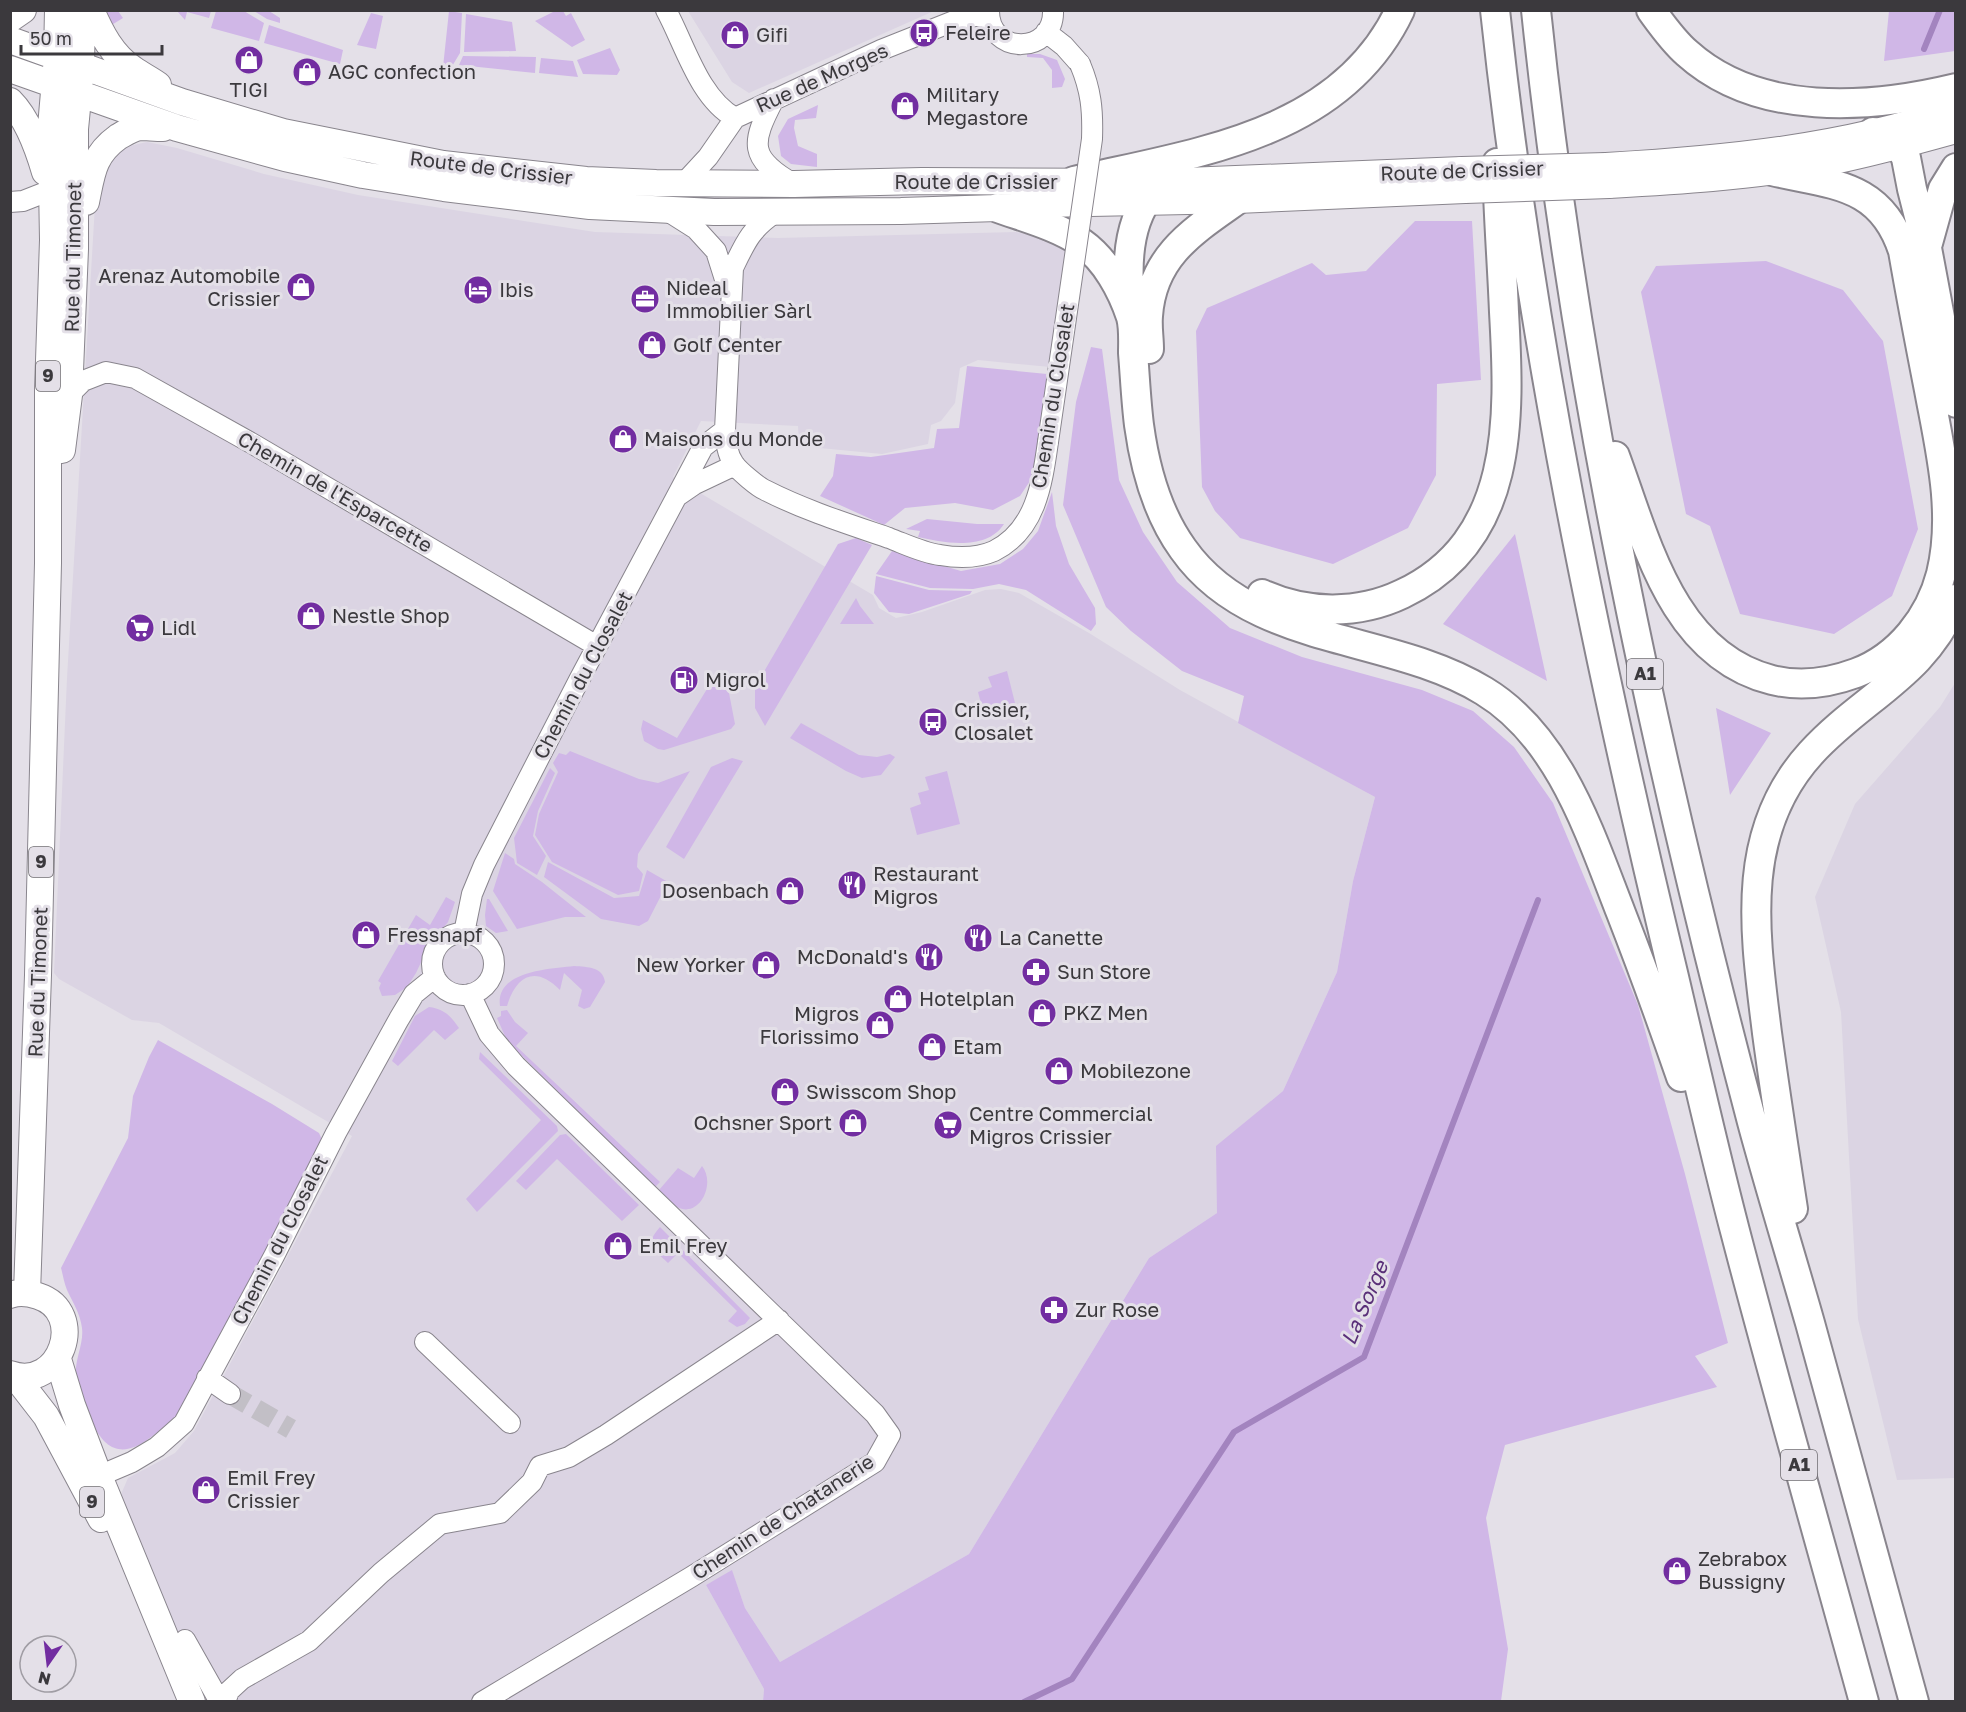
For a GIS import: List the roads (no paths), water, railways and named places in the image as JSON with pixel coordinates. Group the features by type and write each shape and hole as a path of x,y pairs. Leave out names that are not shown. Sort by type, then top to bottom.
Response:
{"highway":[{"path":"1074,181 1211,149 1273,128 1303,113 1343,85 1368,60 1388,33 1400,10"},
{"path":"1237,200 1194,230 1177,245 1161,267 1152,295 1148,316 1153,403 1158,444 1169,488 1186,525 1206,554 1228,575 1254,591 1286,603 1326,610 1369,606 1394,598 1435,575 1469,538 1493,493 1504,450 1508,385 1499,224 1494,10"},
{"name":"A1","path":"1494,10 1534,303 1580,560 1631,796 1734,1229 1864,1701"},
{"name":"A1","path":"1536,10 1562,224 1587,378 1635,628 1693,887 1753,1126 1914,1701"},
{"path":"1652,10 1667,32 1686,53 1713,72 1736,85 1788,101 1868,101 1956,88"},
{"path":"1873,132 1884,134 1900,146 1906,158 1927,248 1956,403"},
{"path":"1927,248 1943,189 1956,168"},
{"path":"1587,378 1660,575 1684,617 1713,650 1727,661 1761,677 1798,684 1819,683 1840,679 1873,665 1908,638 1924,615 1937,588 1945,551 1947,511 1939,444 1903,251 1887,216 1861,194 1772,171"},
{"path":"1154,191 1130,243 1128,280 1140,428 1154,492 1167,523 1184,551 1206,576 1232,596 1292,625 1424,664 1456,676 1484,691 1505,706 1525,725 1548,753 1580,812 1610,885 1653,996 1734,1229"},
{"path":"998,208 1063,232 1092,251 1111,274 1131,319"},
{"path":"1810,1326 1759,969 1755,903 1761,852 1776,805 1792,776 1826,738 1902,675 1925,652 1944,624 1956,599"}],"main road":[{"path":"10,19 22,10"},
{"path":"51,190 51,127 66,89 57,57 58,10"},
{"path":"81,66 82,10"},
{"path":"90,10 102,36 132,69 182,102"},
{"name":"Route de Crissier","path":"10,40 182,102 283,132 443,164 586,180 794,184 1074,181 1237,200 1464,180"},
{"name":"9","path":"66,89 81,66"},
{"name":"Route de Crissier","path":"10,69 177,128 285,158 363,175 444,188 590,206 666,210 901,211 998,208 1154,191 1608,176 1679,181 1772,171 1854,157 1956,130"},
{"name":"Rue du Timonet","path":"48,563 69,395 75,249 75,129 66,89"},
{"name":"9","path":"10,101 18,109 39,152 51,190"},
{"name":"Route de Crissier","path":"1608,176 1810,145 1873,132 1956,109"},
{"path":"75,249 94,164 99,154 117,138 138,128 177,128"},
{"name":"Rue du Timonet","path":"19,1294 38,975 48,563 48,391 53,240 51,190"},
{"name":"9","path":"13,1375 27,1377 50,1368 58,1359 64,1345 65,1331 62,1317 53,1305 41,1296 19,1294"},
{"name":"9","path":"58,1359 72,1405 99,1476 174,1636 192,1701"},
{"name":"9","path":"13,1375 46,1416 174,1636"}],"street":[{"path":"666,10 705,88 723,111 735,118"},
{"path":"988,12 990,24 996,33 1013,44 1031,43 1046,32 1051,24 1053,10"},
{"name":"Rue de Morges","path":"684,183 708,157 735,118 881,50 958,19 988,12"},
{"name":"Chemin du Closalet","path":"735,465 763,490 840,521 937,555 967,557 992,552 1016,534 1027,522 1038,494 1048,442 1092,139 1089,84 1080,64 1064,46 1046,32"},
{"path":"774,99 757,135 760,156 769,168 794,184"},
{"path":"10,202 23,201 51,190"},
{"path":"666,210 696,230 716,250 730,298"},
{"path":"677,497 694,484 735,465 727,448 725,430 733,268 743,246 758,225 776,212"},
{"name":"Chemin de l'Esparcette","path":"69,395 83,381 106,372 135,378 253,444 597,646"},
{"name":"Chemin du Closalet","path":"464,933 472,894 484,865 597,646 703,447 725,430"},
{"path":"464,933 480,938 486,944 493,960 491,977 478,991 462,995 446,990 435,977 432,967 437,947 444,940 464,933"},
{"name":"Chemin du Closalet","path":"99,1476 132,1462 157,1447 184,1423 274,1256 336,1133 399,1019 414,994 435,977"},
{"name":"Chemin de Chatanerie","path":"470,994 489,1034 516,1066 875,1414 890,1435 875,1462 691,1577 483,1701"},
{"path":"174,1636 222,1701 242,1678 309,1641 381,1573 440,1524 500,1514 532,1482 540,1466 569,1457 606,1435 779,1320"},
{"path":"425,1342 510,1423"},
{"path":"207,1378 230,1394"}],"waterway":[{"name":"La Sorge","path":"1924,49 1940,10"},
{"name":"La Sorge","path":"1024,1702 1072,1679 1234,1432 1364,1357 1538,900"}],"tunnel":[{"path":"230,1394 291,1429"}],"place":[{"name":"Feleire","path":"924,33"},
{"name":"Gifi","path":"735,35"},
{"name":"TIGI","path":"249,60"},
{"name":"AGC confection","path":"307,72"},
{"name":"Military Megastore","path":"905,106"},
{"name":"Arenaz Automobile Crissier","path":"301,287"},
{"name":"Ibis","path":"478,290"},
{"name":"Nideal Immobilier Sàrl","path":"645,299"},
{"name":"Golf Center","path":"652,345"},
{"name":"Maisons du Monde","path":"623,439"},
{"name":"Nestle Shop","path":"311,616"},
{"name":"Lidl","path":"140,628"},
{"name":"Migrol","path":"684,680"},
{"name":"Crissier, Closalet","path":"933,722"},
{"name":"Restaurant Migros","path":"852,885"},
{"name":"Dosenbach","path":"790,891"},
{"name":"Fressnapf","path":"366,935"},
{"name":"La Canette","path":"978,938"},
{"name":"McDonald's","path":"929,957"},
{"name":"New Yorker","path":"766,965"},
{"name":"Sun Store","path":"1036,972"},
{"name":"Hotelplan","path":"898,999"},
{"name":"PKZ Men","path":"1042,1013"},
{"name":"Migros Florissimo","path":"880,1025"},
{"name":"Etam","path":"932,1047"},
{"name":"Mobilezone","path":"1059,1071"},
{"name":"Swisscom Shop","path":"785,1092"},
{"name":"Ochsner Sport","path":"853,1123"},
{"name":"Centre Commercial Migros Crissier","path":"948,1125"},
{"name":"Emil Frey","path":"618,1246"},
{"name":"Zur Rose","path":"1054,1310"},
{"name":"Emil Frey Crissier","path":"206,1490"},
{"name":"Zebrabox Bussigny","path":"1677,1571"}]}
